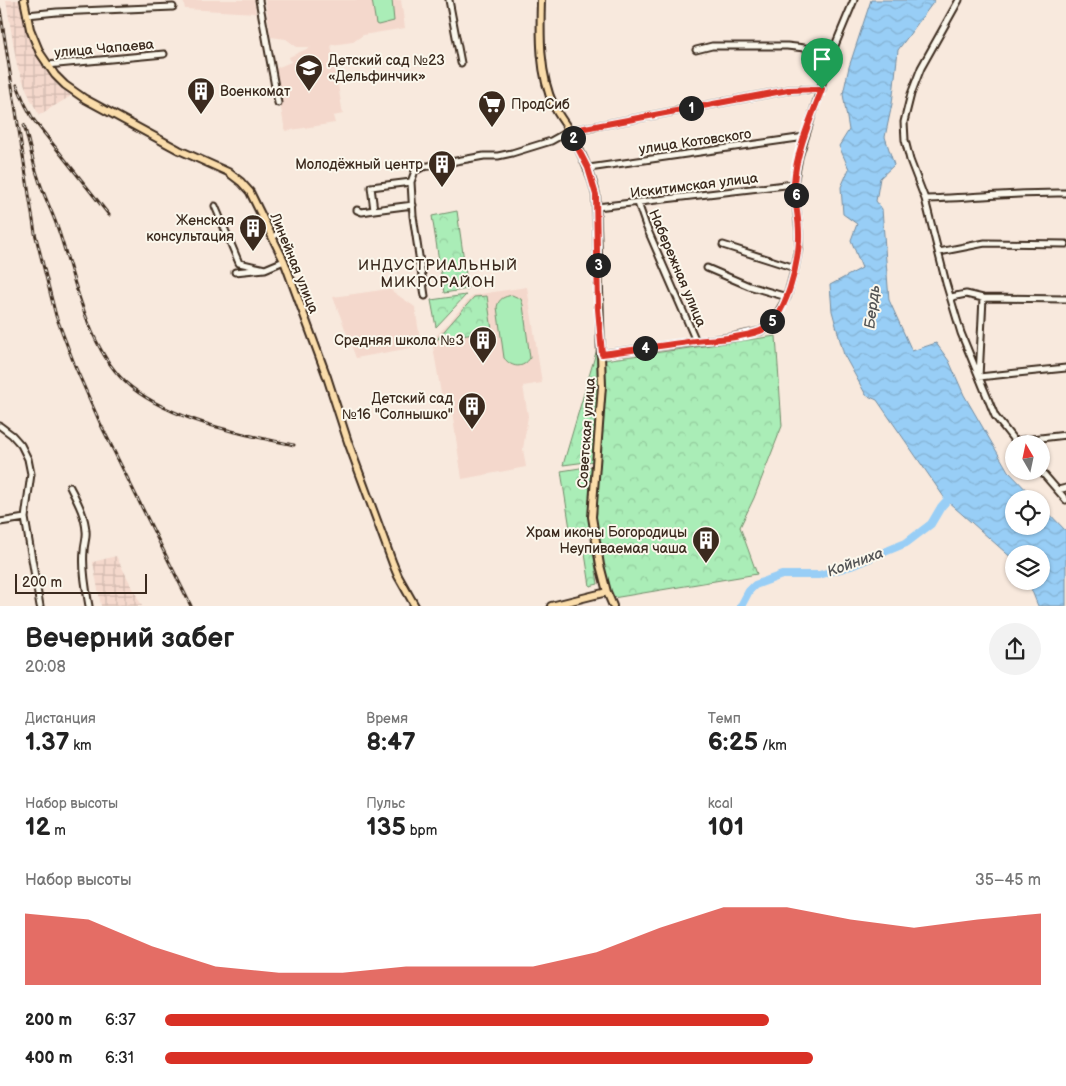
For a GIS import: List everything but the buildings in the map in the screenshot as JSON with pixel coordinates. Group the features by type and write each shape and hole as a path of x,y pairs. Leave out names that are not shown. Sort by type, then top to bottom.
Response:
{"main road":[{"name":"Линейная улица","path":"24,0 33,36 47,65 65,85 85,99 179,150 216,166 241,182 255,200 284,261 393,564 415,606"},
{"name":"Советская улица","path":"542,0 541,35 543,64 548,90 554,106 588,168 597,208 598,309 602,354 602,386 592,517 607,592 613,606"},
{"path":"551,606 607,592"}],"street":[{"path":"258,0 278,103"},
{"path":"449,0 460,63"},
{"name":"Набережная улица","path":"602,354 732,337 761,331 774,320 786,297 799,247 794,184 804,137 822,89 831,55 854,0"},
{"path":"959,0 921,68 910,94 904,122 905,140 910,160 925,199 961,333 995,416 1010,435"},
{"path":"27,15 173,7"},
{"path":"696,50 712,46 787,46 813,49 831,55"},
{"name":"улица Чапаева","path":"47,65 164,54"},
{"path":"425,296 413,216 411,182 415,172 423,167 512,153 551,141 569,131 788,90 822,89"},
{"name":"улица Котовского","path":"588,168 804,137"},
{"path":"374,210 371,187 411,182"},
{"name":"Искитимская улица","path":"597,208 794,184"},
{"path":"925,199 963,198 994,194 1066,193"},
{"name":"Набережная улица","path":"638,203 646,226 696,341"},
{"path":"357,210 362,212 413,205"},
{"path":"215,206 239,263 265,269"},
{"path":"273,238 279,233"},
{"path":"939,252 985,243 1066,244"},
{"path":"723,245 795,268"},
{"path":"235,272 265,269 284,261"},
{"path":"707,268 749,286 786,297"},
{"path":"951,297 966,294 983,298 1066,299"},
{"path":"979,378 983,298"},
{"path":"979,378 1066,368"},
{"path":"0,426 12,434 28,458 31,474 24,518 40,606"},
{"path":"1050,437 1066,435"},
{"path":"1049,480 1066,500"},
{"path":"70,487 80,505 85,525 84,564 89,606"},
{"path":"1058,490 1066,488"},
{"path":"0,522 24,518"}],"shaded area":[{"path":"6,0 22,0 37,53 43,65 58,86 71,96 39,115 17,66"},
{"path":"183,0 254,0 256,13 185,9"},
{"path":"265,0 401,0 405,28 363,35 353,42 331,45 343,114 333,116 335,123 285,131 274,69 291,62 289,57 311,47 297,47 286,39 271,37"},
{"path":"527,287 542,383 523,386 528,416 523,449 526,467 462,479 450,398 442,399 432,341 473,295"},
{"path":"389,289 415,307 421,346 356,358 333,297"},
{"path":"116,556 142,606 101,606 93,562"}],"green space":[{"path":"372,0 392,0 394,21 376,24"},
{"path":"457,211 468,289 444,293 432,216"},
{"path":"466,295 436,327 431,300"},
{"path":"512,295 521,299 523,305 530,358 524,364 517,366 510,364 504,358 497,307 502,298"},
{"path":"487,296 492,330 437,339 474,297"},
{"path":"776,336 782,426 754,498 740,527 757,574 613,598 606,580 594,518 604,360"},
{"path":"597,349 600,350 599,389 594,461 563,465"},
{"path":"593,466 592,532 571,535 561,471"},
{"path":"592,545 598,584 590,586 584,547"}],"water":[{"name":"Бердь","path":"871,0 935,0 898,50 892,104 885,137 894,165 880,178 876,201 882,209 889,300 912,351 936,343 949,361 964,395 1005,466 1005,480 1017,480 1026,490 1005,490 1005,535 1050,535 1050,514 1066,531 1066,606 1038,606 1032,590 1050,590 1050,545 1005,545 1005,552 946,500 877,400 866,395 844,355 832,311 830,285 862,268 851,240 857,224 843,214 841,187 849,169 839,146 849,130 843,94 849,67"}],"waterway":[{"name":"Койниха","path":"741,606 749,591 755,585 782,575 819,575 851,566 906,543 931,524 949,498 947,494"}],"railway":[{"path":"0,9 35,233 56,316 75,366 101,425 191,606"},
{"path":"17,85 33,119 109,215"},
{"path":"24,125 36,171 64,246 84,312 103,354 116,372 131,387 167,409 230,431 294,445"}],"place":[{"name":"Детский сад №23 «Дельфинчик»","path":"309,92"},
{"name":"Военкомат","path":"201,115"},
{"name":"ПродСиб","path":"492,128"},
{"name":"Молодёжный центр","path":"442,188"},
{"name":"Женская консультация","path":"253,252"},
{"name":"Средняя школа №3","path":"483,364"},
{"name":"Детский сад №16 \"Солнышко\"","path":"472,430"},
{"name":"Храм иконы Богородицы Неупиваемая чаша","path":"706,564"}],"district":[{"name":"ИНДУСТРИАЛЬНЫЙ МИКРОРАЙОН","path":"438,274"}],"route":[{"path":"822,89 804,137 794,184 799,232 799,247 795,268 786,297 774,320 761,331 732,337 602,354 598,309 596,195 588,168 569,131 788,90 822,89"}]}
